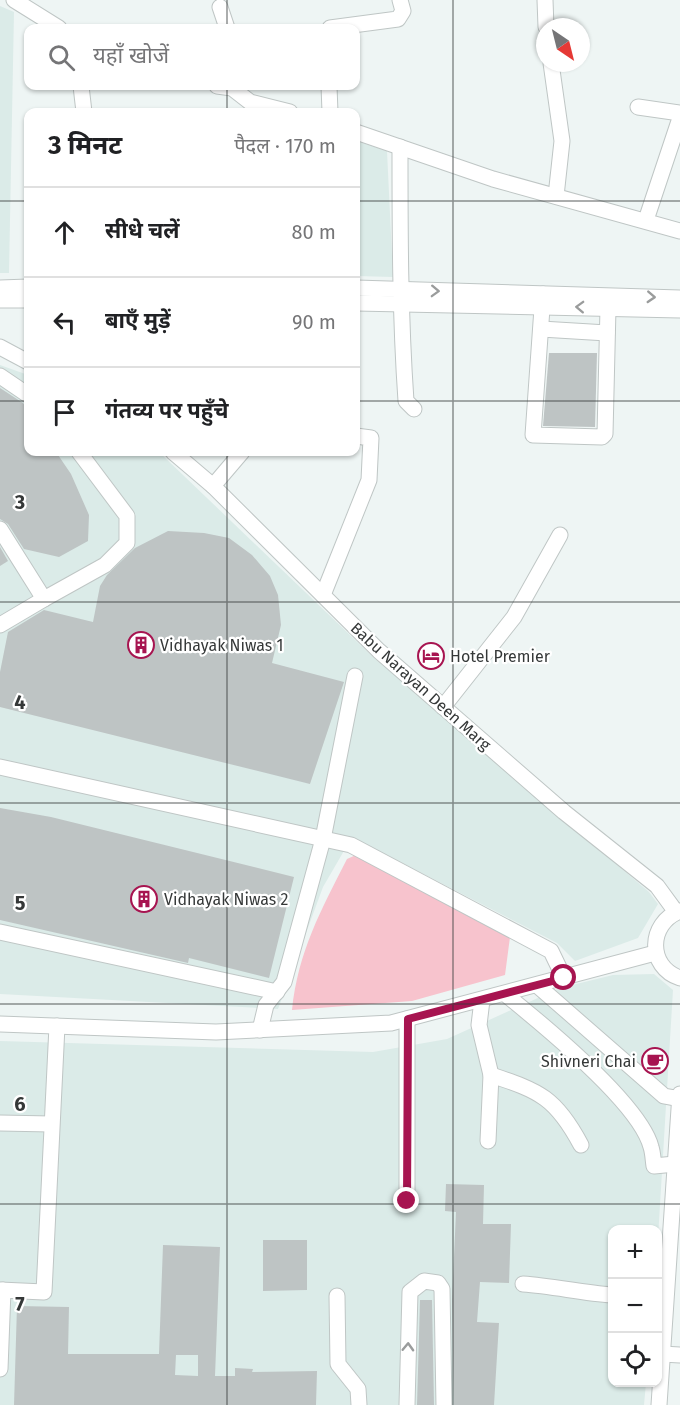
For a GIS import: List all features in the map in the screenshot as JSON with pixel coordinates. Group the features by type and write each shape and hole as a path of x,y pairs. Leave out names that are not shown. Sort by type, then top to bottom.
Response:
{"street":[{"path":"14,0 53,24"},
{"path":"360,24 398,19 403,11 400,0"},
{"path":"545,0 546,18"},
{"path":"220,7 226,24"},
{"path":"551,72 562,141 556,196"},
{"path":"81,90 84,108"},
{"path":"235,90 250,102 274,108"},
{"path":"246,90 250,102"},
{"path":"329,90 330,108"},
{"path":"638,107 680,113"},
{"path":"646,220 680,118"},
{"path":"360,133 493,179 680,231"},
{"path":"400,147 400,297 406,401 414,409"},
{"path":"0,288 24,287"},
{"path":"360,289 400,297"},
{"path":"360,302 400,297 542,300 680,298"},
{"path":"0,300 24,300"},
{"path":"542,300 608,308 680,310"},
{"path":"542,300 533,435 602,437 608,308"},
{"path":"541,329 607,333"},
{"path":"0,347 24,360"},
{"path":"0,376 24,392"},
{"path":"323,595 369,480 371,438 360,437"},
{"path":"0,625 105,565 127,543 127,516 82,456"},
{"name":"Babu Narayan Deen Marg","path":"177,456 213,486 379,651 564,812 657,886 678,911"},
{"path":"213,486 239,456"},
{"path":"0,529 44,599"},
{"path":"443,706 514,617 560,535"},
{"path":"261,1030 266,1005 284,982 324,839 355,676"},
{"path":"0,767 351,845 551,951 564,978"},
{"path":"678,911 658,928 656,953 661,966 671,975 680,978"},
{"path":"0,932 277,992"},
{"path":"0,1024 216,1032 390,1023 538,986 656,953"},
{"path":"538,986 664,1096 680,1100"},
{"path":"504,994 561,1040 634,1116 651,1146 654,1166 675,1164"},
{"path":"482,1000 479,1026 491,1075 488,1142"},
{"path":"407,1201 408,1019"},
{"path":"0,1369 2,1290 44,1292 57,1026"},
{"path":"491,1075 534,1089 566,1118 581,1146"},
{"path":"662,1298 680,1094"},
{"path":"0,1123 51,1124"},
{"path":"407,1405 410,1292 424,1281 438,1283 442,1289 444,1405"},
{"path":"523,1284 608,1295"},
{"path":"337,1296 339,1364 358,1389 359,1405"},
{"path":"662,1354 680,1355"},
{"path":"658,1405 659,1387"}],"shaded area":[{"path":"0,6 14,12 9,273 0,273"},
{"path":"360,142 387,151 393,277 360,276"},
{"path":"0,365 24,374 24,456 163,456 374,658 649,892 658,904 638,938 575,961 557,943 352,837 323,887 278,1009 0,994"},
{"path":"356,855 510,937 505,975 412,1001 292,1010 299,969 312,932 347,859"},
{"path":"654,974 673,990 659,1225 608,1225 608,1387 646,1387 644,1405 0,1405 0,1041 373,1052 447,1039 560,988 613,975"}],"building":[{"path":"549,353 597,353 595,427 543,426"},
{"path":"0,388 24,404 24,456 59,456 71,474 89,515 88,541 59,557 24,549 8,524 0,519"},
{"name":"Vidhayak Niwas 1","path":"168,531 204,533 229,538 252,555 270,576 278,595 281,625 272,663 344,682 310,784 0,707 0,672 8,632 44,610 93,622 100,586 107,575 135,548"},
{"path":"0,547 8,561 0,566"},
{"name":"Vidhayak Niwas 2","path":"0,808 51,817 294,877 269,978 189,958 188,963 0,920"},
{"path":"446,1184 484,1185 483,1224 511,1224 509,1283 480,1282 477,1322 499,1323 494,1405 454,1405 452,1301 456,1212 445,1211"},
{"path":"263,1240 307,1240 307,1290 263,1291"},
{"path":"163,1245 220,1247 215,1376 235,1376 235,1368 253,1369 252,1372 317,1371 316,1405 14,1405 17,1306 69,1307 68,1354 159,1354","holes":["176,1355 198,1355 198,1376 175,1375"]},
{"path":"420,1300 432,1300 434,1405 417,1405"}],"place":[{"name":"Vidhayak Niwas 1","path":"141,645"},
{"name":"Hotel Premier","path":"431,656"},
{"name":"Vidhayak Niwas 2","path":"144,899"},
{"name":"Shivneri Chai","path":"655,1061"}],"route":[{"path":"407,1201 408,1019 564,978"}]}
